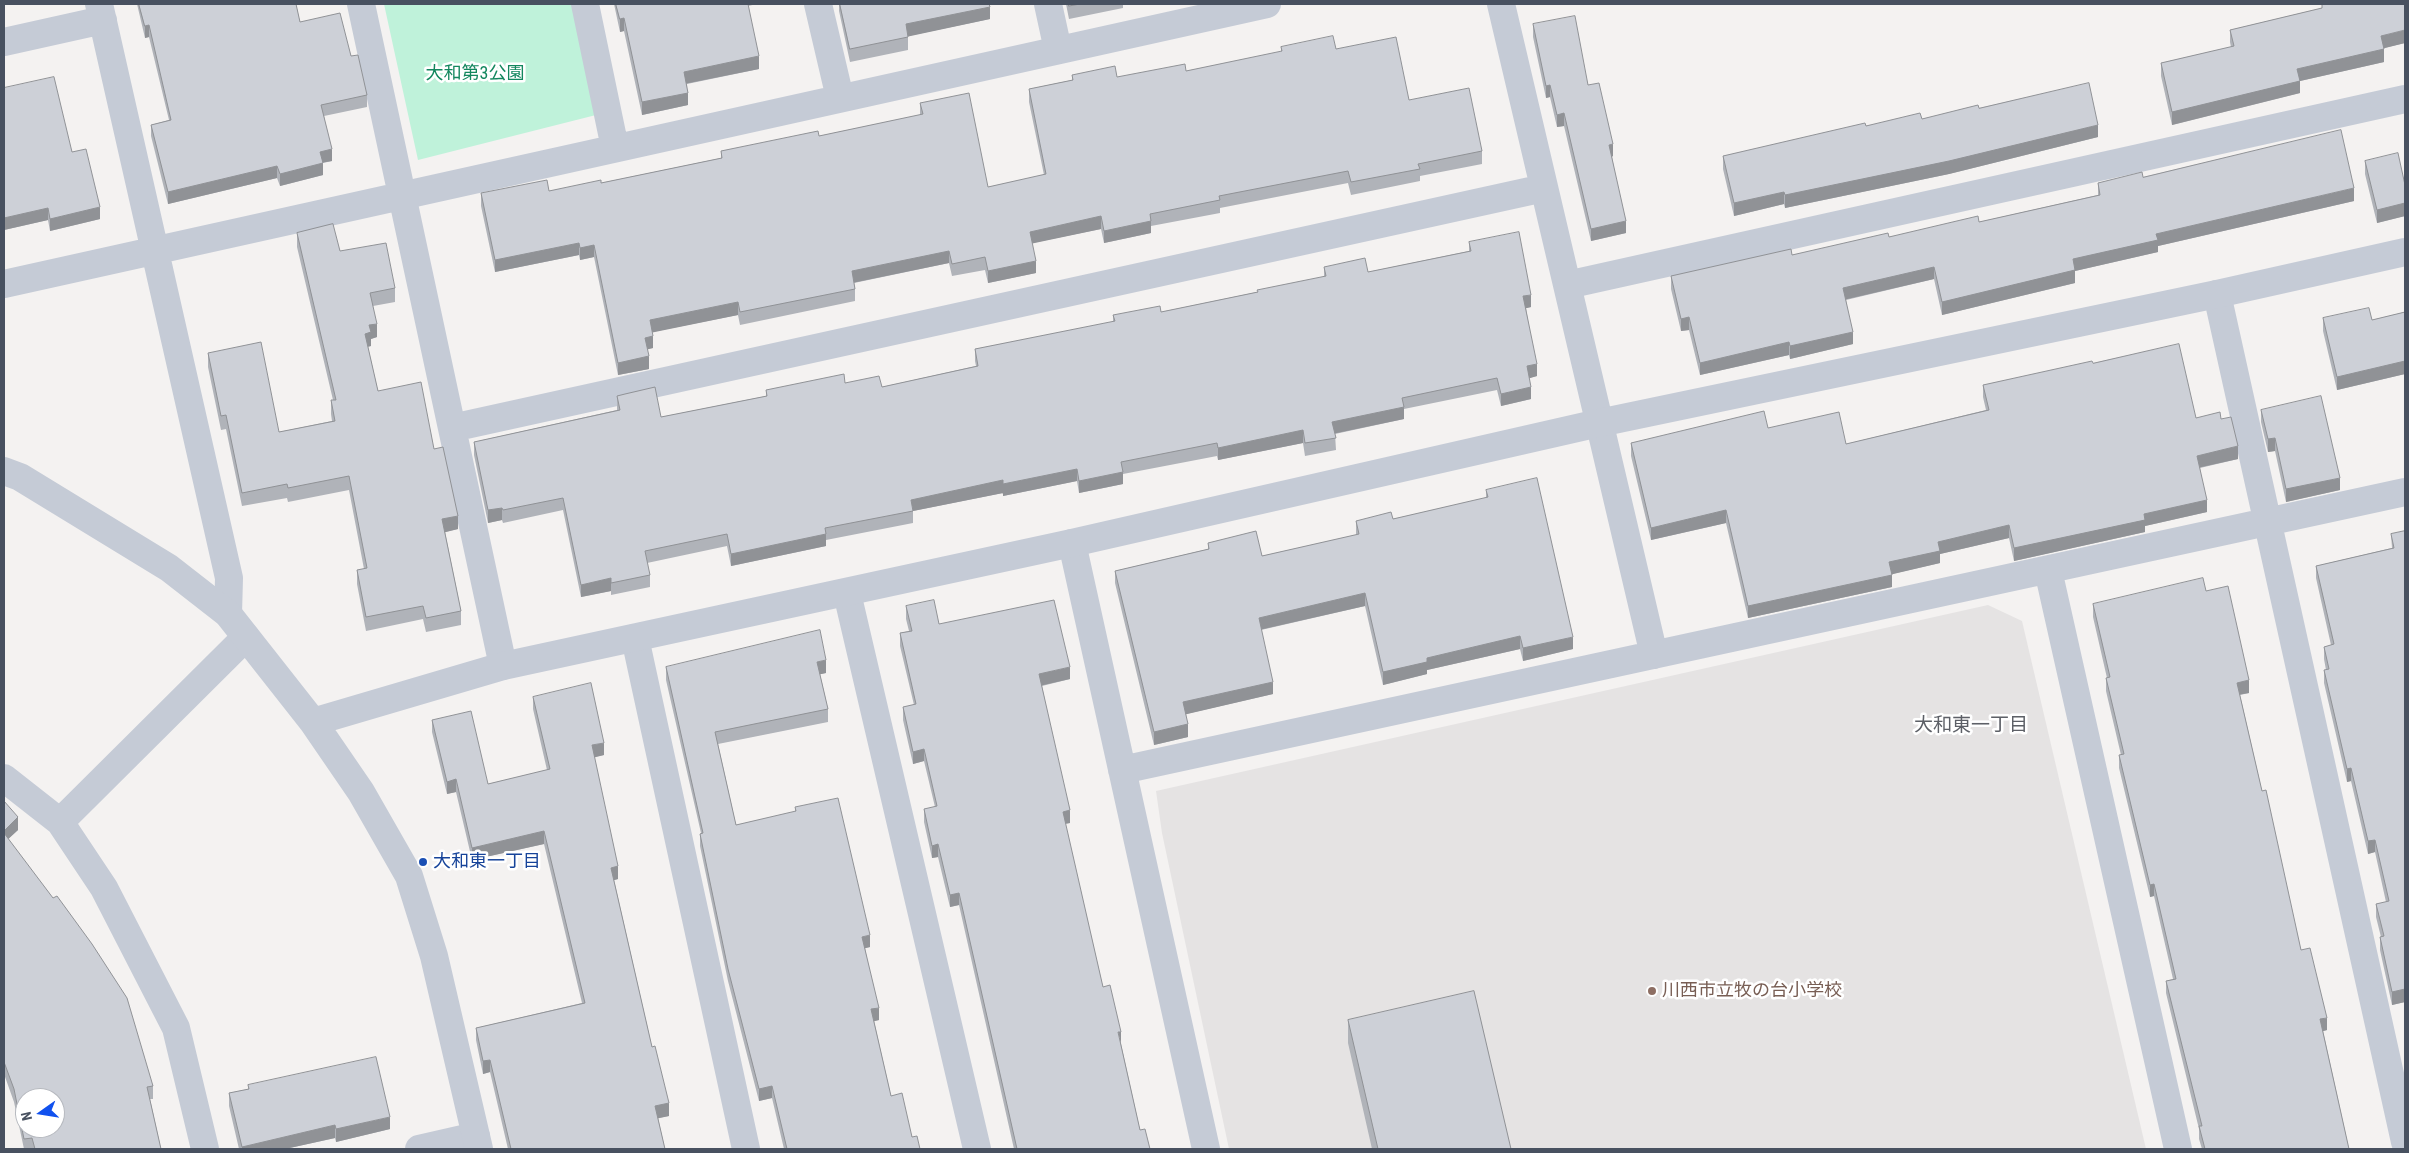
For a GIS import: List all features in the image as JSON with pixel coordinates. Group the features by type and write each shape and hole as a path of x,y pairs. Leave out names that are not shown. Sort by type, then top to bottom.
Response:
{"street":[{"path":"362,4 503,666"},
{"path":"585,4 615,148"},
{"path":"818,4 840,98"},
{"path":"1048,4 1058,50"},
{"path":"4,284 1267,4"},
{"path":"1501,4 1654,655"},
{"path":"4,42 101,12 229,578 228,614"},
{"path":"1567,285 2405,99"},
{"path":"452,428 1544,188"},
{"path":"313,722 503,666 847,593 1599,423 2217,294 2405,252"},
{"path":"2217,294 2405,1142"},
{"path":"4,471 20,477 169,568 228,614 313,722 361,792 409,876 434,956 478,1143 419,1149"},
{"path":"1122,770 2405,492"},
{"path":"1072,543 1206,1149"},
{"path":"2048,570 2178,1149"},
{"path":"847,593 977,1149"},
{"path":"60,822 246,637"},
{"path":"635,638 746,1149"},
{"path":"4,778 60,822 104,888 176,1028 205,1149"}],"shaded area":[{"name":"川西市立牧の台小学校","path":"1988,605 2022,621 2146,1149 1229,1149 1162,833 1156,791"}],"green space":[{"name":"大和第3公園","path":"384,4 573,4 596,115 418,160"}],"building":[{"path":"139,4 296,4 300,22 340,13 351,56 358,55 367,95 321,105 332,149 320,152 323,163 280,174 277,166 168,192 151,125 171,120 149,25 145,26"},
{"path":"616,4 748,4 759,56 684,72 688,93 642,102 624,18 620,19"},
{"path":"840,4 989,4 990,7 906,24 908,37 850,49"},
{"path":"2405,4 2405,30 2381,36 2384,49 2297,69 2300,81 2172,112 2161,63 2234,46 2230,30 2322,8 2322,5"},
{"path":"1575,16 1588,85 1599,83 1613,144 1609,145 1626,221 1591,229 1564,113 1557,115 1550,85 1546,86 1533,24"},
{"path":"1333,36 1336,49 1396,37 1409,100 1469,88 1482,151 1418,164 1420,169 1351,182 1348,171 1219,196 1220,200 1150,214 1151,221 1104,231 1101,216 1030,232 1036,261 988,271 985,257 952,264 949,251 852,271 855,289 740,312 738,302 650,320 653,336 645,338 649,356 618,363 594,245 580,248 579,243 495,260 481,193 547,180 549,191 601,180 601,183 722,158 721,151 818,131 819,136 923,114 920,103 969,93 988,187 1046,174 1029,89 1073,80 1072,75 1115,66 1117,77 1185,64 1186,71 1282,51 1281,47"},
{"path":"54,77 72,152 86,149 100,207 50,219 48,208 4,218 4,88"},
{"path":"2089,83 2098,125 1949,161 1785,195 1784,192 1734,203 1723,156 1865,123 1866,126 1920,113 1922,119 1978,105 1979,108"},
{"path":"2341,130 2354,188 2156,234 2158,240 2073,259 2075,270 1942,302 1934,267 1843,288 1853,332 1790,346 1789,342 1700,363 1689,317 1681,319 1671,276 1791,249 1792,255 1888,233 1889,237 1978,216 1979,222 2100,195 2098,183 2142,172 2143,177"},
{"path":"2398,153 2405,185 2405,203 2377,210 2365,161"},
{"path":"333,224 340,251 386,243 395,288 370,293 377,324 369,325 371,332 365,334 378,391 421,382 434,449 443,447 458,516 442,519 461,611 426,618 423,606 366,617 357,570 367,568 349,476 288,488 287,484 242,493 226,415 221,416 208,353 261,342 279,432 335,421 331,400 336,400 297,233"},
{"path":"1519,232 1531,295 1523,296 1537,364 1527,366 1531,387 1501,394 1497,378 1402,398 1404,407 1332,422 1336,438 1305,443 1303,430 1218,448 1217,443 1121,462 1123,472 1079,481 1077,469 1003,484 1003,480 911,500 913,511 825,528 826,534 731,554 727,534 645,551 650,575 611,583 611,578 581,585 563,498 503,510 502,508 488,510 474,442 620,410 617,396 655,387 661,417 767,396 766,390 844,374 845,383 879,376 882,387 978,366 975,349 1115,321 1113,315 1160,306 1161,312 1258,292 1257,290 1326,276 1324,267 1365,258 1368,272 1471,251 1469,242"},
{"path":"2369,308 2372,320 2405,312 2405,361 2337,377 2323,318"},
{"path":"2179,344 2196,418 2220,412 2221,419 2231,417 2238,446 2197,456 2207,500 2144,514 2145,520 2014,548 2009,525 1938,542 1940,551 1889,562 1892,575 1748,606 1726,510 1651,528 1631,443 1764,411 1768,428 1839,412 1846,444 1989,410 1983,385"},
{"path":"2321,396 2340,478 2286,489 2275,438 2268,439 2261,410"},
{"path":"1537,478 1573,637 1523,648 1520,636 1427,658 1427,662 1383,672 1365,593 1259,618 1273,682 1183,702 1188,724 1154,732 1115,571 1209,549 1208,543 1256,531 1262,556 1359,534 1356,521 1391,512 1393,519 1488,497 1486,490"},
{"path":"2405,531 2405,989 2392,992 2380,937 2384,936 2376,904 2389,901 2375,840 2368,841 2351,768 2347,769 2324,670 2329,669 2324,647 2334,644 2316,566 2394,548 2391,534"},
{"path":"2203,578 2206,591 2228,586 2249,680 2237,683 2262,791 2266,790 2301,950 2310,948 2327,1018 2320,1019 2349,1149 2205,1149 2199,1126 2202,1126 2166,981 2176,979 2154,884 2150,885 2119,755 2124,754 2106,678 2110,677 2093,604"},
{"path":"934,600 939,624 1054,600 1070,667 1039,674 1070,810 1063,812 1103,987 1110,985 1121,1032 1118,1032 1140,1130 1145,1129 1150,1149 1017,1149 959,893 950,895 938,844 932,846 924,809 937,806 924,749 913,752 903,707 916,704 900,633 912,631 906,606"},
{"path":"820,630 826,660 817,662 828,709 715,732 736,825 796,811 795,807 838,798 870,935 862,937 879,1008 871,1009 891,1096 902,1093 912,1137 917,1136 920,1149 787,1149 772,1086 759,1089 728,969 700,834 703,833 666,667"},
{"path":"591,683 604,743 592,745 618,866 611,868 652,1047 655,1046 669,1103 655,1106 665,1149 511,1149 490,1060 483,1061 476,1028 585,1003 544,831 472,848 456,779 447,782 432,720 471,711 488,784 550,769 533,697"},
{"path":"4,801 18,817 4,831"},
{"path":"4,833 53,898 57,896 92,944 127,998 153,1086 147,1087 161,1149 35,1149 32,1138 65,1138 65,1088 15,1088 15,1094 4,1062"},
{"path":"1474,991 1511,1149 1378,1149 1348,1020"},
{"path":"376,1057 390,1117 336,1129 335,1125 242,1147 229,1093 249,1089 248,1085"}],"place":[{"name":"大和東一丁目","path":"423,862"},
{"name":"川西市立牧の台小学校","path":"1652,991"}],"district":[{"name":"大和東一丁目","path":"1971,726"}]}
